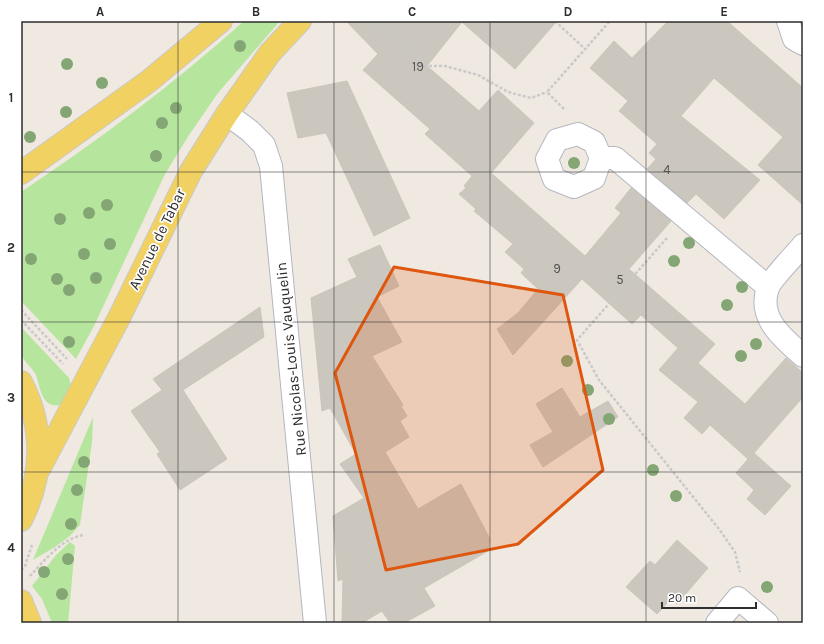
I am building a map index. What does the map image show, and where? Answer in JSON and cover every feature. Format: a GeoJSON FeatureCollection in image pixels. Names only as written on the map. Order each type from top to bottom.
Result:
{"type":"FeatureCollection","features":[{"type":"Feature","properties":{"kind":"main road"},"geometry":{"type":"LineString","coordinates":[[21,173],[149,81],[221,21]]}},
{"type":"Feature","properties":{"kind":"main road","name":"Avenue de Tabar"},"geometry":{"type":"LineString","coordinates":[[38,471],[120,316],[191,171],[227,114],[270,54],[300,21]]}},
{"type":"Feature","properties":{"kind":"main road"},"geometry":{"type":"LineString","coordinates":[[21,382],[31,404],[37,426],[39,448],[38,471],[34,490],[21,520]]}},
{"type":"Feature","properties":{"kind":"main road"},"geometry":{"type":"LineString","coordinates":[[21,602],[30,623]]}},
{"type":"Feature","properties":{"kind":"street"},"geometry":{"type":"LineString","coordinates":[[788,21],[794,39],[803,44]]}},
{"type":"Feature","properties":{"kind":"street","name":"Rue Nicolas-Louis Vauquelin"},"geometry":{"type":"LineString","coordinates":[[227,114],[250,131],[264,145],[272,166],[316,623]]}},
{"type":"Feature","properties":{"kind":"street"},"geometry":{"type":"LineString","coordinates":[[578,134],[594,142],[601,158],[594,178],[574,187],[554,179],[547,159],[557,140],[578,134]]}},
{"type":"Feature","properties":{"kind":"street"},"geometry":{"type":"LineString","coordinates":[[601,158],[615,158],[686,216],[768,287]]}},
{"type":"Feature","properties":{"kind":"street"},"geometry":{"type":"LineString","coordinates":[[803,245],[768,287],[765,309],[776,332],[803,356]]}},
{"type":"Feature","properties":{"kind":"street"},"geometry":{"type":"LineString","coordinates":[[717,623],[738,598],[767,623]]}},
{"type":"Feature","properties":{"kind":"path"},"geometry":{"type":"LineString","coordinates":[[376,21],[427,66],[445,66],[478,75],[508,92],[531,98],[547,92],[610,21]]}},
{"type":"Feature","properties":{"kind":"path"},"geometry":{"type":"LineString","coordinates":[[554,21],[586,48]]}},
{"type":"Feature","properties":{"kind":"path"},"geometry":{"type":"LineString","coordinates":[[547,92],[567,113],[578,134]]}},
{"type":"Feature","properties":{"kind":"path"},"geometry":{"type":"LineString","coordinates":[[686,216],[577,340],[599,380],[719,529],[735,552],[742,577],[738,598]]}},
{"type":"Feature","properties":{"kind":"path"},"geometry":{"type":"LineString","coordinates":[[21,310],[84,382]]}},
{"type":"Feature","properties":{"kind":"path"},"geometry":{"type":"LineString","coordinates":[[21,320],[84,382]]}},
{"type":"Feature","properties":{"kind":"path"},"geometry":{"type":"LineString","coordinates":[[26,580],[59,548],[74,537],[84,535]]}},
{"type":"Feature","properties":{"kind":"path"},"geometry":{"type":"LineString","coordinates":[[21,570],[25,566]]}},
{"type":"Feature","properties":{"kind":"highlighted area"},"geometry":{"type":"Polygon","coordinates":[[[394,267],[563,295],[603,470],[518,544],[386,570],[335,373],[394,267]]]}},
{"type":"Feature","properties":{"kind":"green space"},"geometry":{"type":"Polygon","coordinates":[[[244,21],[280,21],[218,93],[189,135],[165,174],[94,326],[76,359],[21,301],[21,192],[79,152],[164,89],[244,21]]]}},
{"type":"Feature","properties":{"kind":"green space"},"geometry":{"type":"Polygon","coordinates":[[[21,327],[69,378],[71,386],[61,405],[49,404],[45,400],[35,373],[23,358],[20,346],[21,327]]]}},
{"type":"Feature","properties":{"kind":"green space"},"geometry":{"type":"Polygon","coordinates":[[[93,417],[92,442],[80,525],[70,536],[33,560],[93,417]]]}},
{"type":"Feature","properties":{"kind":"green space"},"geometry":{"type":"Polygon","coordinates":[[[70,542],[75,546],[68,623],[52,623],[42,599],[32,586],[56,555],[70,542]]]}},
{"type":"Feature","properties":{"kind":"building"},"geometry":{"type":"Polygon","coordinates":[[[346,21],[557,21],[515,69],[462,22],[427,66],[479,111],[498,90],[534,123],[491,173],[585,256],[621,213],[615,208],[631,188],[671,221],[629,269],[715,344],[698,363],[745,404],[786,358],[803,373],[803,397],[754,453],[791,486],[765,515],[747,499],[754,490],[736,473],[748,459],[710,425],[702,434],[684,418],[698,402],[659,370],[678,348],[641,315],[632,324],[582,279],[513,355],[497,329],[518,313],[538,289],[521,273],[524,269],[505,252],[513,244],[474,211],[476,209],[459,194],[466,188],[464,186],[472,176],[425,134],[430,129],[363,70],[378,54],[346,21]]]}},
{"type":"Feature","properties":{"kind":"building"},"geometry":{"type":"Polygon","coordinates":[[[668,21],[727,21],[803,88],[803,205],[758,165],[783,137],[714,78],[681,116],[760,180],[724,219],[696,194],[687,203],[647,169],[656,159],[649,153],[657,144],[619,111],[628,101],[590,68],[614,41],[632,58],[668,21]]]}},
{"type":"Feature","properties":{"kind":"building"},"geometry":{"type":"Polygon","coordinates":[[[347,81],[410,218],[374,236],[326,133],[298,138],[287,93],[347,81]]]}},
{"type":"Feature","properties":{"kind":"building"},"geometry":{"type":"Polygon","coordinates":[[[380,245],[399,286],[377,297],[402,342],[372,356],[403,405],[401,406],[407,416],[400,421],[409,437],[385,452],[418,509],[461,484],[490,539],[488,551],[424,588],[435,606],[404,623],[390,623],[382,611],[362,623],[342,623],[343,579],[338,581],[333,516],[364,498],[340,464],[356,454],[330,408],[322,411],[311,298],[357,277],[348,259],[380,245]]]}},
{"type":"Feature","properties":{"kind":"building"},"geometry":{"type":"Polygon","coordinates":[[[260,307],[264,337],[183,390],[227,459],[180,490],[157,454],[160,452],[131,411],[162,390],[153,379],[260,307]]]}},
{"type":"Feature","properties":{"kind":"building"},"geometry":{"type":"Polygon","coordinates":[[[562,388],[580,417],[608,401],[618,417],[543,467],[530,445],[553,432],[536,404],[562,388]]]}},
{"type":"Feature","properties":{"kind":"building"},"geometry":{"type":"Polygon","coordinates":[[[677,540],[708,568],[677,604],[671,599],[657,614],[626,587],[650,561],[655,565],[677,540]]]}}]}
